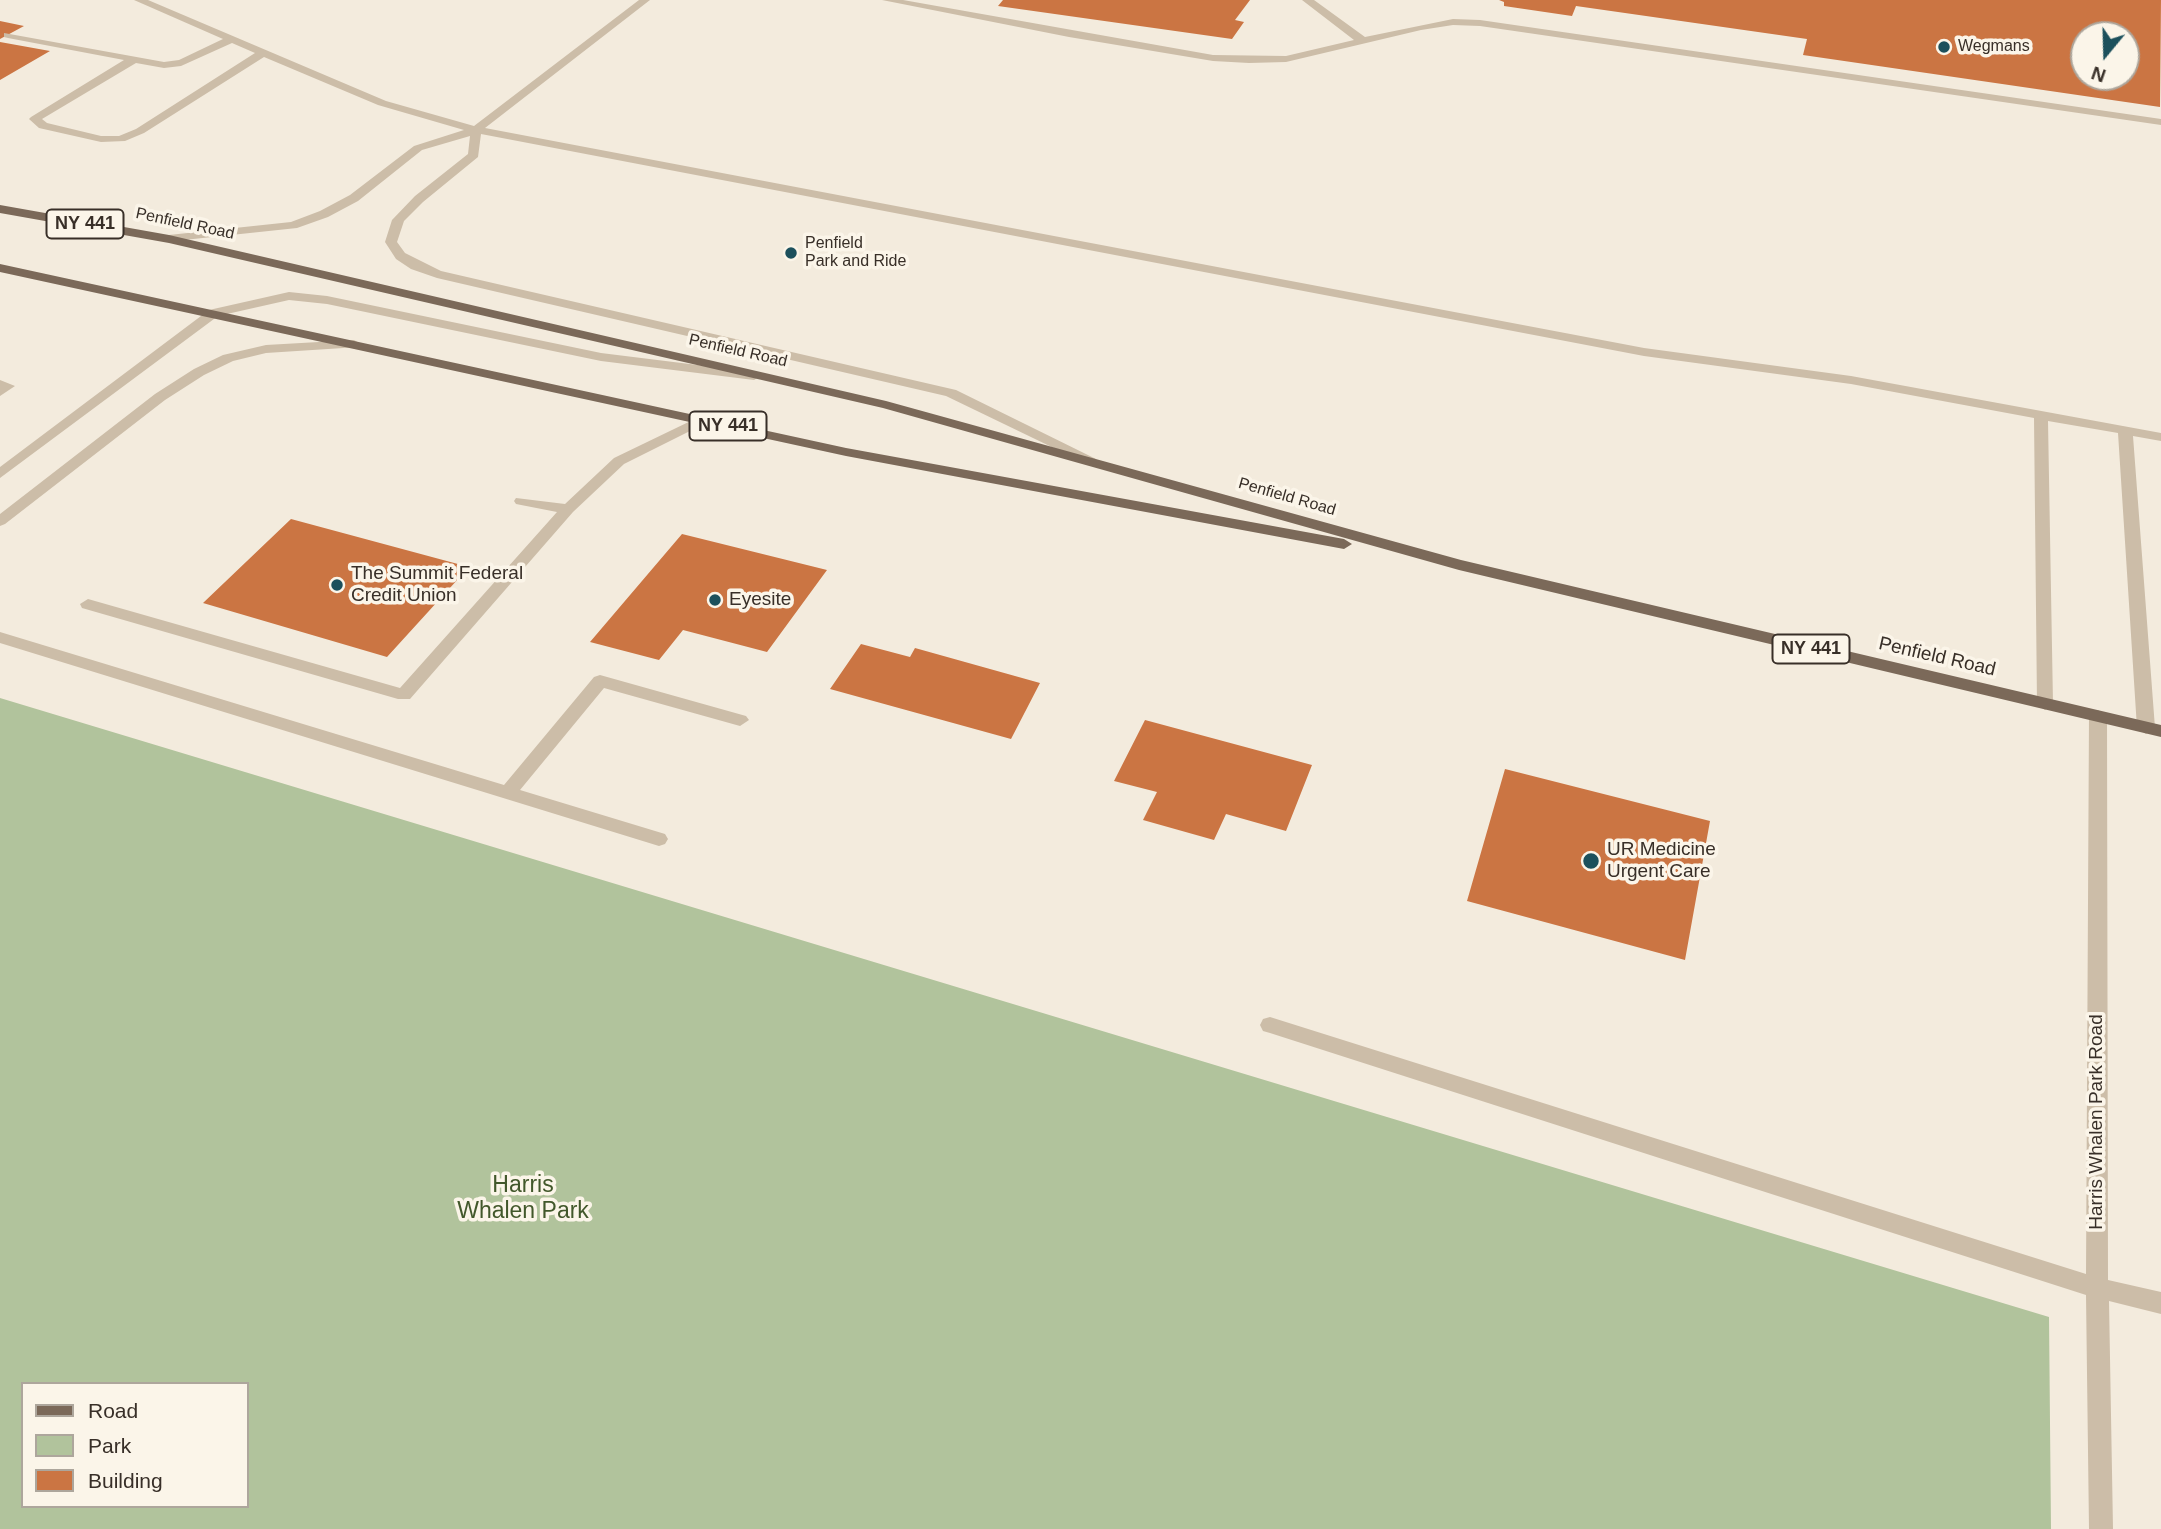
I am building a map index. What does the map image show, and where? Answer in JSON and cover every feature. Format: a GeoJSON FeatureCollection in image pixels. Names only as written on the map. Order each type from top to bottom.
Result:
{"type":"FeatureCollection","features":[{"type":"Feature","properties":{"kind":"main road","name":"Penfield Road"},"geometry":{"type":"LineString","coordinates":[[0,209],[169,239],[886,405],[1459,565],[2154,729]]}},
{"type":"Feature","properties":{"kind":"main road","name":"Penfield Road"},"geometry":{"type":"LineString","coordinates":[[0,268],[846,452],[1459,565]]}},
{"type":"Feature","properties":{"kind":"street"},"geometry":{"type":"LineString","coordinates":[[139,0],[403,111],[476,130],[1644,352],[1851,380],[2161,438]]}},
{"type":"Feature","properties":{"kind":"street"},"geometry":{"type":"LineString","coordinates":[[169,239],[293,225],[324,214],[354,198],[418,148],[476,130],[645,0]]}},
{"type":"Feature","properties":{"kind":"street"},"geometry":{"type":"LineString","coordinates":[[887,0],[985,20],[1213,58],[1277,60],[1432,25],[1453,22],[1480,23],[2161,122]]}},
{"type":"Feature","properties":{"kind":"street"},"geometry":{"type":"LineString","coordinates":[[1307,0],[1363,41]]}},
{"type":"Feature","properties":{"kind":"street"},"geometry":{"type":"LineString","coordinates":[[8,35],[164,65],[181,63],[232,40]]}},
{"type":"Feature","properties":{"kind":"street"},"geometry":{"type":"LineString","coordinates":[[134,59],[45,111],[35,120],[43,126],[78,134],[101,139],[121,139],[140,131],[262,53]]}},
{"type":"Feature","properties":{"kind":"street"},"geometry":{"type":"LineString","coordinates":[[476,130],[474,155],[419,199],[398,220],[391,242],[400,256],[415,266],[450,277],[951,393],[1092,463]]}},
{"type":"Feature","properties":{"kind":"street"},"geometry":{"type":"LineString","coordinates":[[0,474],[214,313],[289,296],[327,300],[601,357],[768,377]]}},
{"type":"Feature","properties":{"kind":"street"},"geometry":{"type":"LineString","coordinates":[[0,521],[160,397],[199,372],[228,358],[267,349],[354,344]]}},
{"type":"Feature","properties":{"kind":"street"},"geometry":{"type":"LineString","coordinates":[[0,384],[8,386],[0,392]]}},
{"type":"Feature","properties":{"kind":"street"},"geometry":{"type":"LineString","coordinates":[[2041,415],[2045,704]]}},
{"type":"Feature","properties":{"kind":"street"},"geometry":{"type":"LineString","coordinates":[[88,604],[404,695],[568,509],[619,461],[701,420]]}},
{"type":"Feature","properties":{"kind":"street"},"geometry":{"type":"LineString","coordinates":[[2124,431],[2154,729]]}},
{"type":"Feature","properties":{"kind":"street"},"geometry":{"type":"LineString","coordinates":[[521,501],[568,509]]}},
{"type":"Feature","properties":{"kind":"street"},"geometry":{"type":"LineString","coordinates":[[0,637],[659,839]]}},
{"type":"Feature","properties":{"kind":"street"},"geometry":{"type":"LineString","coordinates":[[508,792],[600,681],[740,720]]}},
{"type":"Feature","properties":{"kind":"street","name":"Harris Whalen Park Road"},"geometry":{"type":"LineString","coordinates":[[2098,716],[2097,1288],[2101,1529]]}},
{"type":"Feature","properties":{"kind":"street"},"geometry":{"type":"LineString","coordinates":[[1270,1025],[2097,1288],[2161,1303]]}},
{"type":"Feature","properties":{"kind":"green space","name":"Harris Whalen Park"},"geometry":{"type":"Polygon","coordinates":[[[0,698],[2049,1317],[2051,1529],[0,1529],[0,698]]]}},
{"type":"Feature","properties":{"kind":"building"},"geometry":{"type":"Polygon","coordinates":[[[1003,0],[1250,0],[1235,20],[1244,22],[1232,39],[998,6],[1003,0]]]}},
{"type":"Feature","properties":{"kind":"building","name":"Wegmans"},"geometry":{"type":"Polygon","coordinates":[[[1499,0],[2161,0],[2160,107],[1803,55],[1807,39],[1576,6],[1572,16],[1504,6],[1504,2],[1499,0]]]}},
{"type":"Feature","properties":{"kind":"building"},"geometry":{"type":"Polygon","coordinates":[[[0,21],[24,26],[0,39],[0,21]]]}},
{"type":"Feature","properties":{"kind":"building"},"geometry":{"type":"Polygon","coordinates":[[[0,42],[50,51],[0,80],[0,42]]]}},
{"type":"Feature","properties":{"kind":"building","name":"The Summit Federal Credit Union"},"geometry":{"type":"Polygon","coordinates":[[[291,519],[469,567],[387,657],[203,603],[291,519]]]}},
{"type":"Feature","properties":{"kind":"building","name":"Eyesite"},"geometry":{"type":"Polygon","coordinates":[[[682,534],[827,570],[767,652],[683,630],[659,660],[590,642],[682,534]]]}},
{"type":"Feature","properties":{"kind":"building"},"geometry":{"type":"Polygon","coordinates":[[[861,644],[910,657],[915,648],[1040,683],[1011,739],[830,689],[861,644]]]}},
{"type":"Feature","properties":{"kind":"building"},"geometry":{"type":"Polygon","coordinates":[[[1145,720],[1312,765],[1286,831],[1226,814],[1214,840],[1143,820],[1157,792],[1114,781],[1145,720]]]}},
{"type":"Feature","properties":{"kind":"building","name":"UR Medicine Urgent Care"},"geometry":{"type":"Polygon","coordinates":[[[1505,769],[1710,821],[1685,960],[1467,901],[1505,769]]]}},
{"type":"Feature","properties":{"kind":"place","name":"Wegmans"},"geometry":{"type":"Point","coordinates":[1944,47]}},
{"type":"Feature","properties":{"kind":"place","name":"Penfield Park and Ride"},"geometry":{"type":"Point","coordinates":[791,253]}},
{"type":"Feature","properties":{"kind":"place","name":"The Summit Federal Credit Union"},"geometry":{"type":"Point","coordinates":[337,585]}},
{"type":"Feature","properties":{"kind":"place","name":"Eyesite"},"geometry":{"type":"Point","coordinates":[715,600]}},
{"type":"Feature","properties":{"kind":"place","name":"UR Medicine Urgent Care"},"geometry":{"type":"Point","coordinates":[1591,861]}}]}
